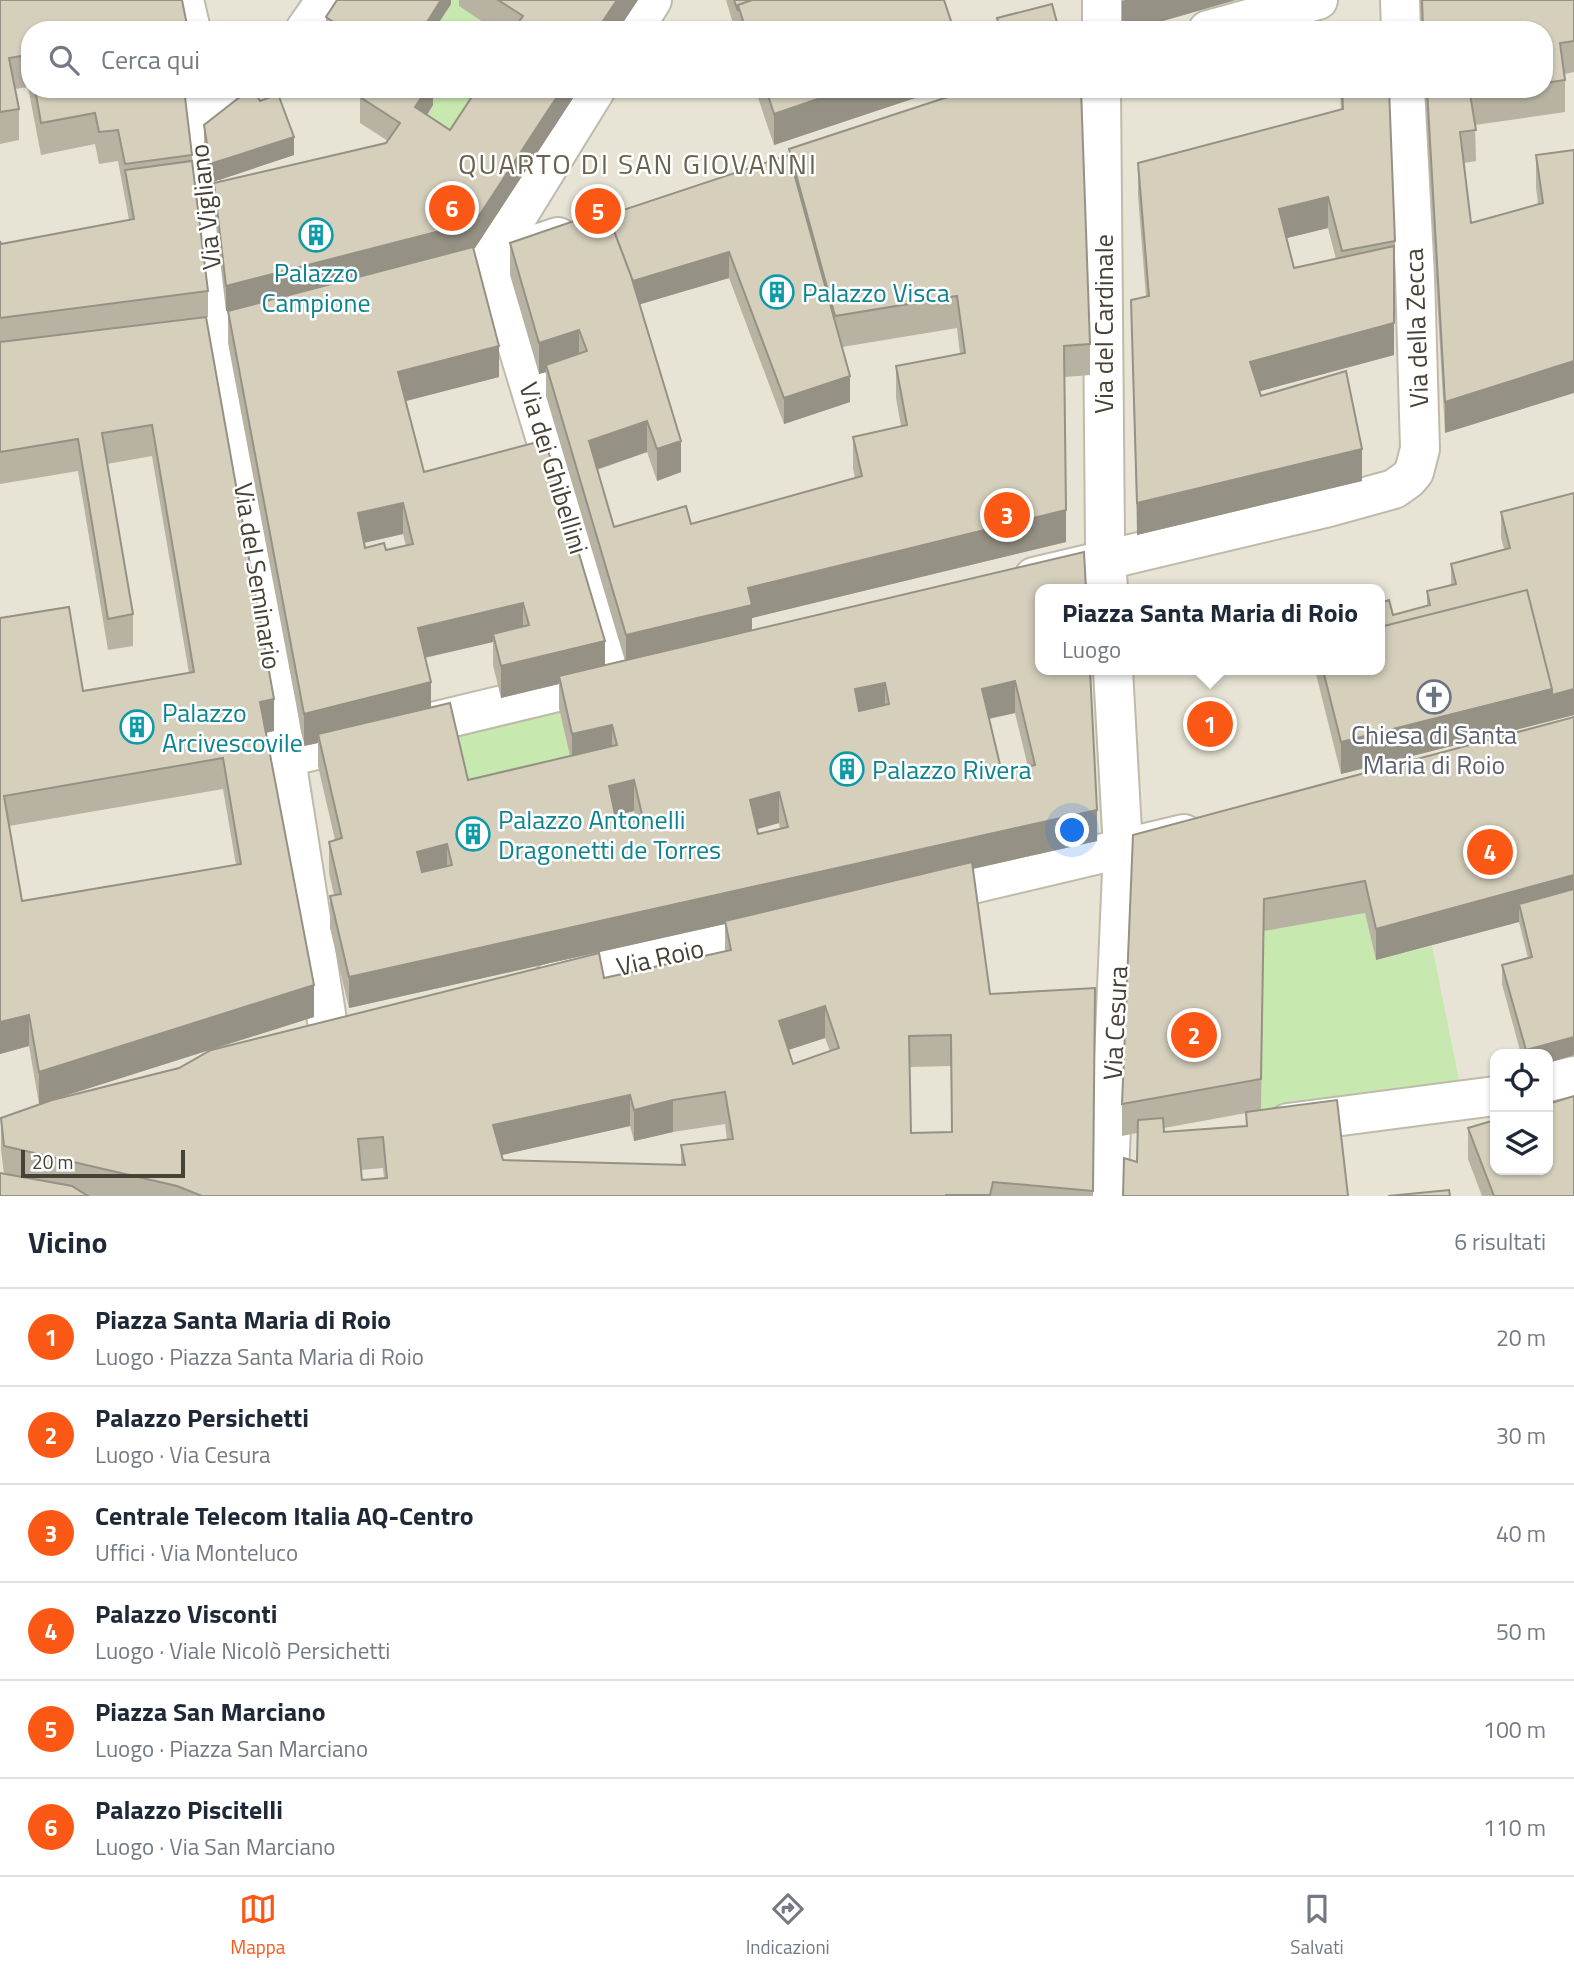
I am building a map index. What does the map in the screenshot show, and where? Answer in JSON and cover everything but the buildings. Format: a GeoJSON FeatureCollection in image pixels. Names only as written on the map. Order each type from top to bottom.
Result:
{"type":"FeatureCollection","features":[{"type":"Feature","properties":{"kind":"street"},"geometry":{"type":"LineString","coordinates":[[184,0],[189,21]]}},
{"type":"Feature","properties":{"kind":"street"},"geometry":{"type":"LineString","coordinates":[[311,21],[326,0]]}},
{"type":"Feature","properties":{"kind":"street"},"geometry":{"type":"LineString","coordinates":[[639,21],[652,0]]}},
{"type":"Feature","properties":{"kind":"street"},"geometry":{"type":"LineString","coordinates":[[1102,0],[1102,21]]}},
{"type":"Feature","properties":{"kind":"street"},"geometry":{"type":"LineString","coordinates":[[1241,21],[1318,0]]}},
{"type":"Feature","properties":{"kind":"street"},"geometry":{"type":"LineString","coordinates":[[1400,0],[1401,21]]}},
{"type":"Feature","properties":{"kind":"street","name":"Via Vigliano"},"geometry":{"type":"LineString","coordinates":[[211,98],[197,126],[196,146],[218,326]]}},
{"type":"Feature","properties":{"kind":"street"},"geometry":{"type":"LineString","coordinates":[[491,259],[590,98]]}},
{"type":"Feature","properties":{"kind":"street","name":"Via del Cardinale"},"geometry":{"type":"LineString","coordinates":[[1101,98],[1107,574]]}},
{"type":"Feature","properties":{"kind":"street","name":"Via della Zecca"},"geometry":{"type":"LineString","coordinates":[[1003,584],[1107,574],[1394,489],[1408,479],[1417,463],[1420,449],[1415,276],[1405,98]]}},
{"type":"Feature","properties":{"kind":"street"},"geometry":{"type":"LineString","coordinates":[[393,283],[491,259],[591,227]]}},
{"type":"Feature","properties":{"kind":"street","name":"Via dei Ghibellini"},"geometry":{"type":"LineString","coordinates":[[491,259],[618,677]]}},
{"type":"Feature","properties":{"kind":"street"},"geometry":{"type":"LineString","coordinates":[[123,339],[218,326],[312,303]]}},
{"type":"Feature","properties":{"kind":"street","name":"Via del Seminario"},"geometry":{"type":"LineString","coordinates":[[218,326],[329,1034]]}},
{"type":"Feature","properties":{"kind":"street"},"geometry":{"type":"LineString","coordinates":[[286,757],[657,668]]}},
{"type":"Feature","properties":{"kind":"street","name":"Via Cesura"},"geometry":{"type":"LineString","coordinates":[[1108,1196],[1123,849],[1113,675]]}},
{"type":"Feature","properties":{"kind":"street"},"geometry":{"type":"LineString","coordinates":[[895,902],[1218,825]]}},
{"type":"Feature","properties":{"kind":"street","name":"Via Roio"},"geometry":{"type":"LineString","coordinates":[[517,990],[814,921]]}},
{"type":"Feature","properties":{"kind":"street"},"geometry":{"type":"LineString","coordinates":[[1553,1081],[1574,1076]]}},
{"type":"Feature","properties":{"kind":"street"},"geometry":{"type":"LineString","coordinates":[[1258,1127],[1490,1097]]}},
{"type":"Feature","properties":{"kind":"street"},"geometry":{"type":"LineString","coordinates":[[1109,1146],[1150,1141]]}},
{"type":"Feature","properties":{"kind":"shaded area"},"geometry":{"type":"Polygon","coordinates":[[[0,0],[1574,0],[1574,1196],[0,1196],[0,0]]]}},
{"type":"Feature","properties":{"kind":"green space"},"geometry":{"type":"Polygon","coordinates":[[[445,0],[463,0],[485,21],[440,21],[451,4],[445,0]]]}},
{"type":"Feature","properties":{"kind":"green space"},"geometry":{"type":"Polygon","coordinates":[[[415,98],[488,98],[450,156],[415,98]]]}},
{"type":"Feature","properties":{"kind":"green space"},"geometry":{"type":"Polygon","coordinates":[[[559,708],[572,765],[468,812],[450,735],[559,708]]]}},
{"type":"Feature","properties":{"kind":"green space"},"geometry":{"type":"Polygon","coordinates":[[[1365,913],[1376,960],[1432,946],[1459,1080],[1261,1110],[1264,931],[1365,913]]]}},
{"type":"Feature","properties":{"kind":"place","name":"Palazzo Piscitelli"},"geometry":{"type":"Point","coordinates":[452,208]}},
{"type":"Feature","properties":{"kind":"place","name":"Piazza San Marciano"},"geometry":{"type":"Point","coordinates":[598,211]}},
{"type":"Feature","properties":{"kind":"place","name":"Palazzo Campione"},"geometry":{"type":"Point","coordinates":[316,235]}},
{"type":"Feature","properties":{"kind":"place","name":"Palazzo Visca"},"geometry":{"type":"Point","coordinates":[777,292]}},
{"type":"Feature","properties":{"kind":"place","name":"Centrale Telecom Italia AQ-Centro"},"geometry":{"type":"Point","coordinates":[1007,515]}},
{"type":"Feature","properties":{"kind":"place","name":"Chiesa di Santa Maria di Roio"},"geometry":{"type":"Point","coordinates":[1434,697]}},
{"type":"Feature","properties":{"kind":"place","name":"Piazza Santa Maria di Roio"},"geometry":{"type":"Point","coordinates":[1210,724]}},
{"type":"Feature","properties":{"kind":"place","name":"Palazzo Arcivescovile"},"geometry":{"type":"Point","coordinates":[137,727]}},
{"type":"Feature","properties":{"kind":"place","name":"Palazzo Rivera"},"geometry":{"type":"Point","coordinates":[847,769]}},
{"type":"Feature","properties":{"kind":"place","name":"Palazzo Antonelli Dragonetti de Torres"},"geometry":{"type":"Point","coordinates":[473,834]}},
{"type":"Feature","properties":{"kind":"place","name":"Palazzo Visconti"},"geometry":{"type":"Point","coordinates":[1490,852]}},
{"type":"Feature","properties":{"kind":"place","name":"Palazzo Persichetti"},"geometry":{"type":"Point","coordinates":[1194,1035]}},
{"type":"Feature","properties":{"kind":"district","name":"QUARTO DI SAN GIOVANNI"},"geometry":{"type":"Point","coordinates":[638,163]}}]}
